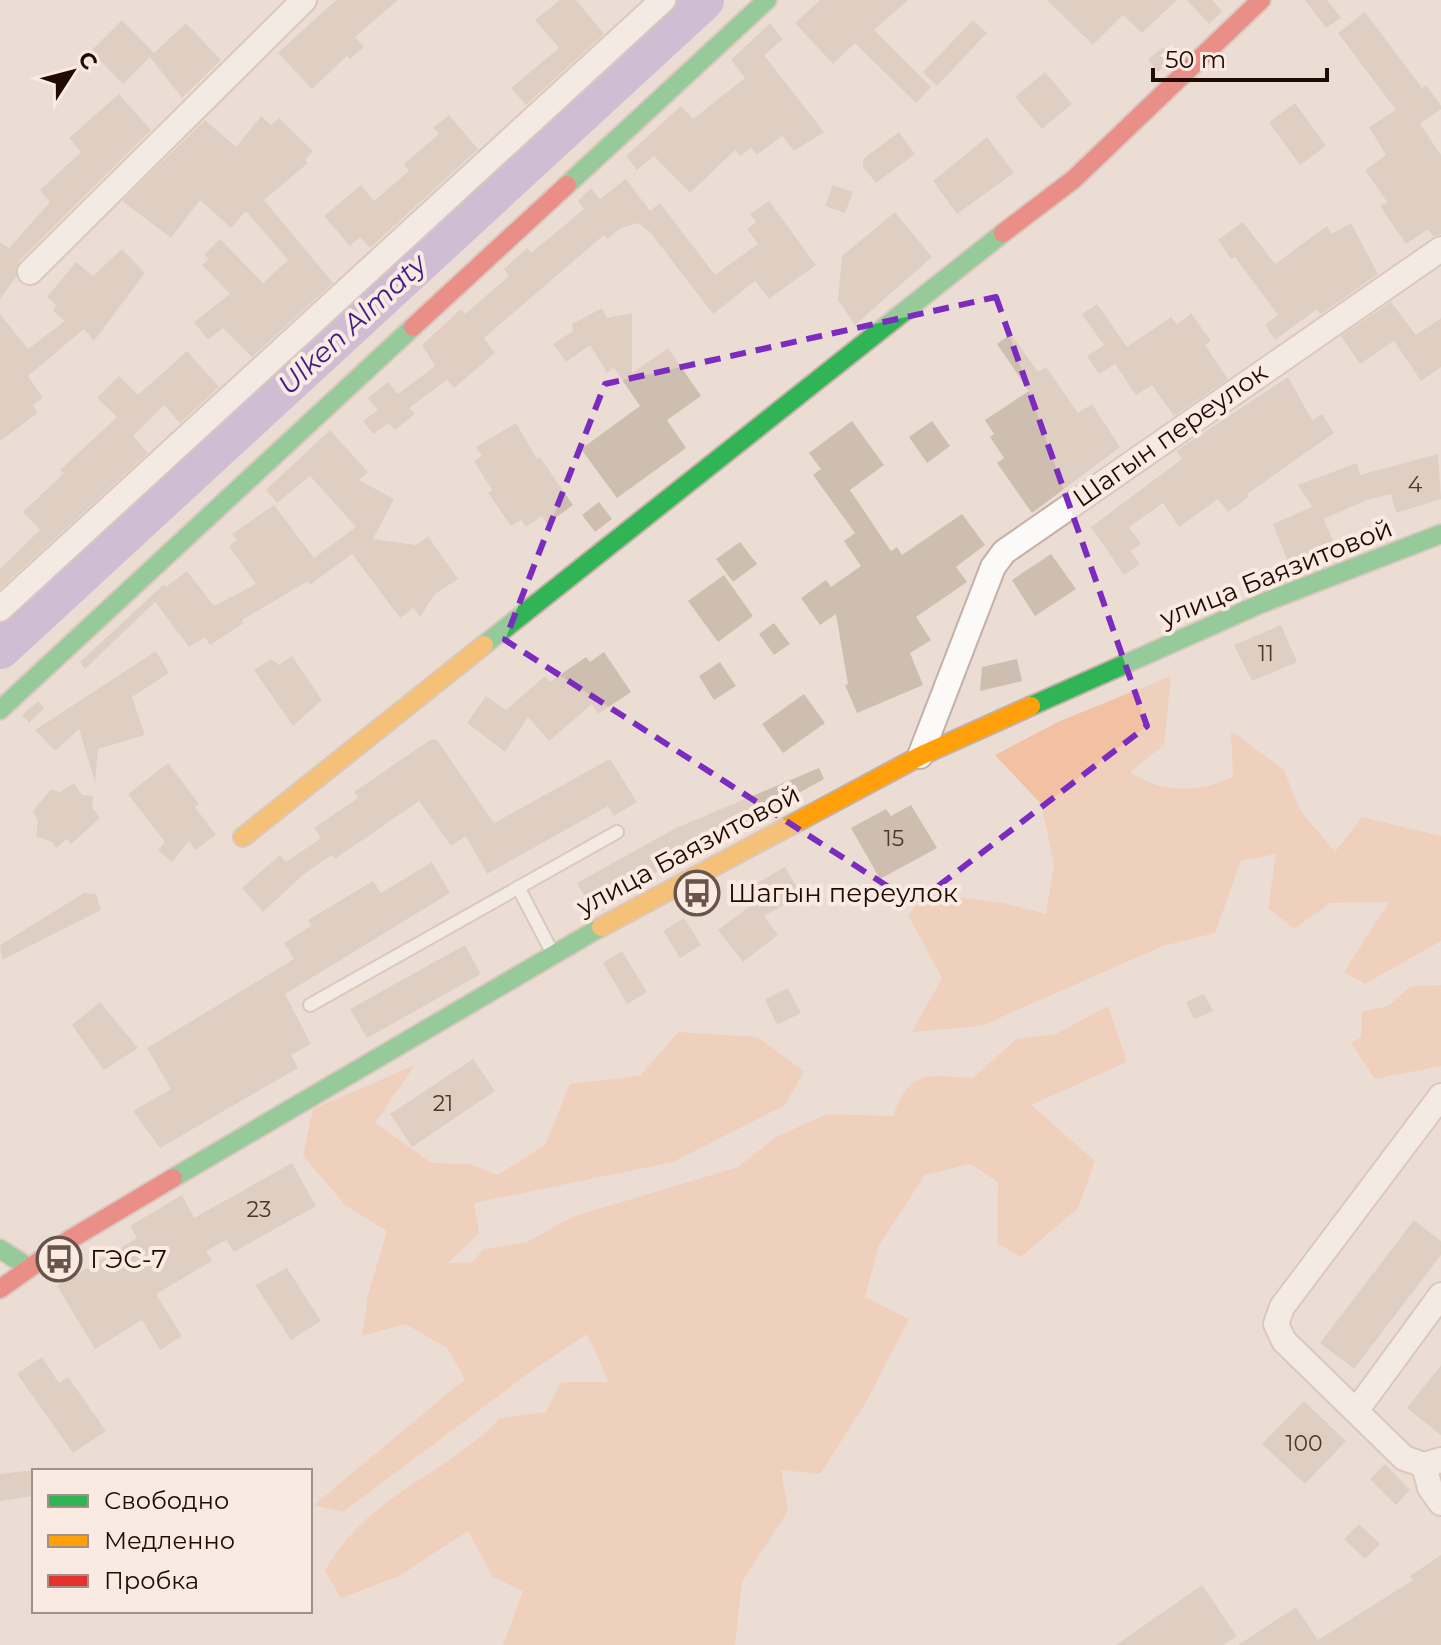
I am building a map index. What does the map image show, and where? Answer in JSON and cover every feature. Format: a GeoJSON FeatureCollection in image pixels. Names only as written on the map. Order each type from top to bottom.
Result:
{"type":"FeatureCollection","features":[{"type":"Feature","properties":{"kind":"street"},"geometry":{"type":"LineString","coordinates":[[30,272],[304,0]]}},
{"type":"Feature","properties":{"kind":"street"},"geometry":{"type":"LineString","coordinates":[[0,609],[663,0]]}},
{"type":"Feature","properties":{"kind":"street"},"geometry":{"type":"LineString","coordinates":[[0,710],[767,0]]}},
{"type":"Feature","properties":{"kind":"street"},"geometry":{"type":"LineString","coordinates":[[243,837],[950,273],[1074,179],[1261,0]]}},
{"type":"Feature","properties":{"kind":"street","name":"Шагын переулок"},"geometry":{"type":"LineString","coordinates":[[920,756],[993,567],[1004,552],[1441,249]]}},
{"type":"Feature","properties":{"kind":"street","name":"улица Баязитовой"},"geometry":{"type":"LineString","coordinates":[[0,1289],[28,1267],[553,953],[920,756],[1260,604],[1441,534]]}},
{"type":"Feature","properties":{"kind":"street"},"geometry":{"type":"LineString","coordinates":[[1441,1096],[1282,1307],[1276,1324],[1284,1341],[1404,1458],[1432,1463],[1430,1488],[1441,1503]]}},
{"type":"Feature","properties":{"kind":"street"},"geometry":{"type":"LineString","coordinates":[[0,1249],[28,1267]]}},
{"type":"Feature","properties":{"kind":"street"},"geometry":{"type":"LineString","coordinates":[[1356,1411],[1441,1295]]}},
{"type":"Feature","properties":{"kind":"lane"},"geometry":{"type":"LineString","coordinates":[[310,1005],[617,832]]}},
{"type":"Feature","properties":{"kind":"lane"},"geometry":{"type":"LineString","coordinates":[[518,887],[553,953]]}},
{"type":"Feature","properties":{"kind":"highlighted area"},"geometry":{"type":"Polygon","coordinates":[[[996,297],[1147,726],[915,904],[505,640],[605,384],[996,297]]]}},
{"type":"Feature","properties":{"kind":"shaded area"},"geometry":{"type":"Polygon","coordinates":[[[1171,676],[1164,745],[1130,772],[1155,784],[1180,789],[1206,786],[1233,777],[1231,731],[1284,770],[1300,810],[1335,852],[1362,817],[1441,836],[1441,941],[1365,984],[1344,972],[1389,902],[1330,903],[1294,929],[1268,908],[1276,854],[1241,861],[1215,933],[1163,946],[981,1026],[912,1032],[942,978],[908,915],[928,893],[1003,903],[1046,914],[1054,865],[1041,804],[995,755],[1060,721],[1171,676]]]}},
{"type":"Feature","properties":{"kind":"shaded area"},"geometry":{"type":"Polygon","coordinates":[[[1441,985],[1441,1066],[1375,1079],[1351,1043],[1361,1037],[1362,1012],[1388,1006],[1411,986],[1441,985]]]}},
{"type":"Feature","properties":{"kind":"shaded area"},"geometry":{"type":"Polygon","coordinates":[[[1108,1006],[1127,1062],[1031,1105],[1095,1161],[1078,1208],[1021,1257],[997,1243],[998,1182],[970,1164],[925,1175],[879,1245],[865,1297],[909,1319],[864,1406],[820,1474],[781,1470],[788,1511],[742,1582],[735,1645],[503,1645],[523,1591],[493,1577],[468,1531],[399,1576],[341,1598],[325,1571],[343,1544],[385,1504],[478,1439],[500,1418],[546,1412],[561,1382],[609,1382],[587,1334],[533,1370],[343,1512],[314,1505],[465,1379],[447,1348],[405,1324],[362,1336],[368,1295],[387,1231],[346,1206],[303,1156],[313,1109],[415,1065],[375,1123],[432,1163],[469,1164],[498,1175],[545,1145],[570,1084],[640,1076],[678,1032],[757,1037],[804,1071],[785,1105],[673,1162],[474,1203],[479,1233],[448,1263],[472,1262],[484,1249],[527,1242],[572,1217],[738,1167],[776,1137],[827,1114],[893,1116],[899,1101],[914,1082],[932,1076],[973,1078],[1016,1039],[1056,1034],[1108,1006]]]}},
{"type":"Feature","properties":{"kind":"building"},"geometry":{"type":"Polygon","coordinates":[[[336,0],[398,0],[355,37],[364,47],[350,59],[347,56],[312,89],[278,53],[336,0]]]}},
{"type":"Feature","properties":{"kind":"building"},"geometry":{"type":"Polygon","coordinates":[[[560,0],[576,0],[604,34],[526,105],[511,88],[559,48],[535,20],[560,0]]]}},
{"type":"Feature","properties":{"kind":"building"},"geometry":{"type":"Polygon","coordinates":[[[820,0],[908,0],[874,30],[931,87],[916,103],[855,43],[833,64],[795,23],[820,0]]]}},
{"type":"Feature","properties":{"kind":"building"},"geometry":{"type":"Polygon","coordinates":[[[1047,0],[1177,0],[1142,33],[1123,15],[1093,45],[1047,0]]]}},
{"type":"Feature","properties":{"kind":"building"},"geometry":{"type":"Polygon","coordinates":[[[1187,0],[1212,0],[1222,11],[1209,24],[1187,0]]]}},
{"type":"Feature","properties":{"kind":"building"},"geometry":{"type":"Polygon","coordinates":[[[1305,0],[1327,0],[1341,18],[1326,28],[1305,0]]]}},
{"type":"Feature","properties":{"kind":"building"},"geometry":{"type":"Polygon","coordinates":[[[1365,12],[1422,88],[1426,85],[1441,106],[1420,124],[1441,155],[1441,234],[1433,236],[1428,229],[1406,244],[1380,206],[1387,202],[1365,170],[1386,155],[1369,127],[1396,110],[1338,33],[1365,12]]]}},
{"type":"Feature","properties":{"kind":"building"},"geometry":{"type":"Polygon","coordinates":[[[122,20],[154,53],[186,23],[221,60],[182,98],[150,57],[123,84],[91,51],[122,20]]]}},
{"type":"Feature","properties":{"kind":"building"},"geometry":{"type":"Polygon","coordinates":[[[973,20],[987,33],[937,86],[923,72],[973,20]]]}},
{"type":"Feature","properties":{"kind":"building"},"geometry":{"type":"Polygon","coordinates":[[[770,23],[783,39],[764,55],[824,132],[794,151],[782,136],[757,155],[751,148],[740,156],[735,150],[690,193],[654,156],[637,170],[626,156],[681,106],[693,119],[745,78],[731,60],[770,23]]]}},
{"type":"Feature","properties":{"kind":"building"},"geometry":{"type":"Polygon","coordinates":[[[1164,47],[1172,58],[1158,72],[1148,59],[1164,47]]]}},
{"type":"Feature","properties":{"kind":"building"},"geometry":{"type":"Polygon","coordinates":[[[1045,72],[1072,104],[1042,129],[1015,97],[1045,72]]]}},
{"type":"Feature","properties":{"kind":"building"},"geometry":{"type":"Polygon","coordinates":[[[119,94],[151,130],[19,261],[16,277],[0,299],[0,242],[9,248],[50,202],[40,190],[81,152],[69,138],[119,94]]]}},
{"type":"Feature","properties":{"kind":"building"},"geometry":{"type":"Polygon","coordinates":[[[1295,103],[1326,146],[1300,165],[1269,122],[1295,103]]]}},
{"type":"Feature","properties":{"kind":"building"},"geometry":{"type":"Polygon","coordinates":[[[449,115],[478,149],[370,248],[360,237],[350,246],[324,216],[361,185],[374,201],[409,171],[404,164],[439,134],[433,128],[449,115]]]}},
{"type":"Feature","properties":{"kind":"building"},"geometry":{"type":"Polygon","coordinates":[[[261,116],[271,125],[279,118],[313,151],[305,160],[308,163],[264,200],[333,283],[252,357],[223,328],[208,340],[194,322],[230,294],[202,265],[209,259],[204,255],[220,239],[263,283],[288,260],[246,211],[231,228],[200,200],[171,238],[122,201],[205,120],[236,147],[261,116]]]}},
{"type":"Feature","properties":{"kind":"building"},"geometry":{"type":"Polygon","coordinates":[[[899,132],[915,154],[876,183],[863,167],[863,159],[899,132]]]}},
{"type":"Feature","properties":{"kind":"building"},"geometry":{"type":"Polygon","coordinates":[[[987,137],[1014,173],[957,214],[933,181],[987,137]]]}},
{"type":"Feature","properties":{"kind":"building"},"geometry":{"type":"Polygon","coordinates":[[[626,179],[650,211],[660,203],[715,275],[758,244],[747,229],[756,222],[750,214],[769,201],[816,265],[769,299],[755,281],[713,314],[650,232],[638,223],[621,228],[607,239],[604,235],[484,338],[495,353],[454,388],[447,380],[409,408],[415,414],[395,430],[389,423],[373,434],[363,421],[378,410],[368,398],[388,382],[398,394],[435,366],[422,345],[461,309],[465,314],[509,276],[504,269],[527,248],[531,253],[584,209],[578,201],[591,188],[600,199],[626,179]]]}},
{"type":"Feature","properties":{"kind":"building"},"geometry":{"type":"Polygon","coordinates":[[[833,185],[853,192],[845,213],[825,206],[833,185]]]}},
{"type":"Feature","properties":{"kind":"building"},"geometry":{"type":"Polygon","coordinates":[[[895,212],[932,257],[855,325],[838,300],[842,256],[895,212]]]}},
{"type":"Feature","properties":{"kind":"building"},"geometry":{"type":"Polygon","coordinates":[[[1243,222],[1275,264],[1327,226],[1332,234],[1351,223],[1378,274],[1321,314],[1317,309],[1275,340],[1265,325],[1278,315],[1235,257],[1231,259],[1218,240],[1243,222]]]}},
{"type":"Feature","properties":{"kind":"building"},"geometry":{"type":"Polygon","coordinates":[[[122,249],[145,273],[94,341],[84,329],[28,376],[43,398],[33,405],[38,413],[0,441],[0,314],[28,349],[65,321],[53,311],[56,305],[47,297],[76,262],[93,276],[122,249]]]}},
{"type":"Feature","properties":{"kind":"building"},"geometry":{"type":"Polygon","coordinates":[[[1391,302],[1416,335],[1441,318],[1441,367],[1421,381],[1394,341],[1360,364],[1341,336],[1391,302]]]}},
{"type":"Feature","properties":{"kind":"building"},"geometry":{"type":"Polygon","coordinates":[[[1097,304],[1127,347],[1171,317],[1177,324],[1191,313],[1211,341],[1205,345],[1228,379],[1174,416],[1152,385],[1136,395],[1115,364],[1099,374],[1087,356],[1104,345],[1082,314],[1097,304]]]}},
{"type":"Feature","properties":{"kind":"building"},"geometry":{"type":"Polygon","coordinates":[[[602,308],[607,318],[632,313],[632,373],[668,348],[701,396],[667,420],[686,448],[617,498],[581,449],[640,406],[614,368],[607,373],[590,345],[566,362],[553,344],[573,331],[572,324],[602,308]]]}},
{"type":"Feature","properties":{"kind":"building"},"geometry":{"type":"Polygon","coordinates":[[[1011,334],[1038,372],[1046,367],[1078,413],[1092,404],[1120,447],[1032,513],[997,463],[1004,458],[990,437],[994,434],[985,420],[1029,391],[997,344],[1011,334]]]}},
{"type":"Feature","properties":{"kind":"building"},"geometry":{"type":"Polygon","coordinates":[[[187,351],[219,387],[180,423],[164,405],[133,436],[148,453],[0,589],[0,569],[40,530],[23,512],[64,473],[60,470],[117,417],[97,398],[119,376],[138,395],[187,351]]]}},
{"type":"Feature","properties":{"kind":"building"},"geometry":{"type":"Polygon","coordinates":[[[1288,377],[1312,420],[1322,414],[1334,433],[1247,494],[1249,497],[1228,512],[1218,499],[1179,527],[1163,503],[1129,527],[1141,544],[1131,551],[1140,564],[1124,575],[1091,527],[1182,459],[1176,451],[1288,377]]]}},
{"type":"Feature","properties":{"kind":"building"},"geometry":{"type":"Polygon","coordinates":[[[852,421],[884,465],[850,490],[891,551],[897,547],[902,555],[962,514],[985,545],[956,567],[967,582],[916,617],[931,640],[910,653],[923,685],[857,713],[845,685],[848,684],[836,614],[820,625],[801,598],[826,580],[831,587],[861,566],[844,541],[855,533],[813,475],[821,469],[809,453],[852,421]]]}},
{"type":"Feature","properties":{"kind":"building"},"geometry":{"type":"Polygon","coordinates":[[[932,421],[950,446],[927,463],[909,437],[932,421]]]}},
{"type":"Feature","properties":{"kind":"building"},"geometry":{"type":"Polygon","coordinates":[[[516,423],[537,459],[540,457],[573,505],[547,524],[542,516],[526,527],[521,520],[511,526],[488,493],[492,490],[474,461],[482,456],[476,447],[516,423]]]}},
{"type":"Feature","properties":{"kind":"building"},"geometry":{"type":"Polygon","coordinates":[[[330,430],[368,472],[359,480],[394,499],[373,539],[416,545],[428,536],[458,579],[435,594],[420,617],[413,608],[400,618],[352,554],[310,585],[308,581],[242,620],[244,623],[210,645],[205,637],[189,647],[155,602],[85,669],[80,662],[164,584],[166,587],[187,571],[214,606],[256,584],[229,546],[237,540],[232,534],[274,505],[314,558],[356,527],[310,476],[277,503],[266,490],[330,430]]]}},
{"type":"Feature","properties":{"kind":"building"},"geometry":{"type":"Polygon","coordinates":[[[1438,454],[1441,499],[1396,513],[1391,494],[1367,500],[1324,519],[1334,543],[1288,562],[1273,524],[1312,507],[1298,485],[1357,463],[1360,475],[1438,454]]]}},
{"type":"Feature","properties":{"kind":"building"},"geometry":{"type":"Polygon","coordinates":[[[599,502],[612,519],[595,532],[582,515],[599,502]]]}},
{"type":"Feature","properties":{"kind":"building"},"geometry":{"type":"Polygon","coordinates":[[[740,542],[757,564],[733,582],[716,559],[740,542]]]}},
{"type":"Feature","properties":{"kind":"building"},"geometry":{"type":"Polygon","coordinates":[[[1051,554],[1076,589],[1035,616],[1012,580],[1051,554]]]}},
{"type":"Feature","properties":{"kind":"building"},"geometry":{"type":"Polygon","coordinates":[[[724,575],[753,616],[718,642],[688,601],[724,575]]]}},
{"type":"Feature","properties":{"kind":"building"},"geometry":{"type":"Polygon","coordinates":[[[774,623],[790,644],[774,655],[759,634],[774,623]]]}},
{"type":"Feature","properties":{"kind":"building"},"geometry":{"type":"Polygon","coordinates":[[[1281,625],[1297,662],[1252,681],[1234,645],[1281,625]]]}},
{"type":"Feature","properties":{"kind":"building"},"geometry":{"type":"Polygon","coordinates":[[[156,651],[169,673],[132,697],[145,735],[98,749],[95,782],[79,729],[55,751],[35,730],[156,651]]]}},
{"type":"Feature","properties":{"kind":"building"},"geometry":{"type":"Polygon","coordinates":[[[604,652],[631,692],[598,714],[592,704],[549,741],[528,717],[505,752],[467,723],[486,696],[506,710],[545,676],[550,682],[586,657],[590,662],[604,652]]]}},
{"type":"Feature","properties":{"kind":"building"},"geometry":{"type":"Polygon","coordinates":[[[292,656],[322,700],[293,726],[254,670],[271,659],[279,665],[292,656]]]}},
{"type":"Feature","properties":{"kind":"building"},"geometry":{"type":"Polygon","coordinates":[[[1017,659],[1022,681],[980,691],[982,667],[1017,659]]]}},
{"type":"Feature","properties":{"kind":"building"},"geometry":{"type":"Polygon","coordinates":[[[720,662],[736,686],[714,700],[699,676],[720,662]]]}},
{"type":"Feature","properties":{"kind":"building"},"geometry":{"type":"Polygon","coordinates":[[[804,694],[825,723],[783,753],[762,724],[804,694]]]}},
{"type":"Feature","properties":{"kind":"building"},"geometry":{"type":"Polygon","coordinates":[[[38,701],[44,708],[29,723],[22,715],[38,701]]]}},
{"type":"Feature","properties":{"kind":"building"},"geometry":{"type":"Polygon","coordinates":[[[430,740],[437,740],[494,823],[610,759],[637,802],[614,816],[608,806],[487,874],[466,836],[451,846],[419,801],[335,859],[332,855],[304,874],[263,912],[242,888],[280,855],[286,862],[321,838],[314,828],[358,798],[354,792],[430,740]]]}},
{"type":"Feature","properties":{"kind":"building"},"geometry":{"type":"Polygon","coordinates":[[[168,763],[199,804],[195,807],[216,835],[195,850],[189,841],[172,862],[158,850],[165,842],[128,794],[168,763]]]}},
{"type":"Feature","properties":{"kind":"building"},"geometry":{"type":"Polygon","coordinates":[[[819,768],[824,779],[591,908],[577,883],[676,828],[819,768]]]}},
{"type":"Feature","properties":{"kind":"building"},"geometry":{"type":"Polygon","coordinates":[[[74,783],[82,795],[93,796],[92,807],[100,818],[71,844],[67,839],[56,848],[52,842],[36,836],[38,820],[33,811],[51,789],[60,792],[74,783]]]}},
{"type":"Feature","properties":{"kind":"building"},"geometry":{"type":"Polygon","coordinates":[[[911,805],[937,848],[880,879],[851,828],[886,809],[891,816],[911,805]]]}},
{"type":"Feature","properties":{"kind":"building"},"geometry":{"type":"Polygon","coordinates":[[[432,862],[450,893],[285,994],[311,1044],[291,1055],[298,1068],[160,1148],[133,1111],[171,1089],[147,1048],[294,959],[284,943],[311,926],[308,920],[373,881],[381,893],[432,862]]]}},
{"type":"Feature","properties":{"kind":"building"},"geometry":{"type":"Polygon","coordinates":[[[785,867],[802,895],[764,916],[778,935],[743,962],[718,930],[763,896],[755,884],[785,867]]]}},
{"type":"Feature","properties":{"kind":"building"},"geometry":{"type":"Polygon","coordinates":[[[84,893],[96,894],[101,910],[2,960],[0,945],[84,893]]]}},
{"type":"Feature","properties":{"kind":"building"},"geometry":{"type":"Polygon","coordinates":[[[684,918],[701,945],[680,958],[663,931],[684,918]]]}},
{"type":"Feature","properties":{"kind":"building"},"geometry":{"type":"Polygon","coordinates":[[[465,945],[481,974],[367,1038],[350,1009],[465,945]]]}},
{"type":"Feature","properties":{"kind":"building"},"geometry":{"type":"Polygon","coordinates":[[[622,951],[647,992],[627,1004],[603,963],[622,951]]]}},
{"type":"Feature","properties":{"kind":"building"},"geometry":{"type":"Polygon","coordinates":[[[788,988],[801,1013],[777,1025],[765,999],[788,988]]]}},
{"type":"Feature","properties":{"kind":"building"},"geometry":{"type":"Polygon","coordinates":[[[1204,994],[1213,1011],[1194,1019],[1186,1002],[1204,994]]]}},
{"type":"Feature","properties":{"kind":"building"},"geometry":{"type":"Polygon","coordinates":[[[100,1002],[138,1048],[104,1070],[72,1025],[100,1002]]]}},
{"type":"Feature","properties":{"kind":"building"},"geometry":{"type":"Polygon","coordinates":[[[473,1059],[495,1091],[412,1147],[390,1114],[473,1059]]]}},
{"type":"Feature","properties":{"kind":"building"},"geometry":{"type":"Polygon","coordinates":[[[292,1163],[316,1206],[234,1252],[226,1240],[206,1251],[212,1261],[156,1294],[182,1336],[160,1350],[142,1320],[95,1349],[57,1286],[137,1238],[130,1226],[182,1195],[194,1218],[292,1163]]]}},
{"type":"Feature","properties":{"kind":"building"},"geometry":{"type":"Polygon","coordinates":[[[1414,1220],[1441,1241],[1441,1255],[1354,1369],[1320,1343],[1414,1220]]]}},
{"type":"Feature","properties":{"kind":"building"},"geometry":{"type":"Polygon","coordinates":[[[287,1268],[321,1321],[291,1340],[255,1285],[287,1268]]]}},
{"type":"Feature","properties":{"kind":"building"},"geometry":{"type":"Polygon","coordinates":[[[42,1357],[59,1383],[68,1377],[106,1431],[73,1453],[17,1374],[42,1357]]]}},
{"type":"Feature","properties":{"kind":"building"},"geometry":{"type":"Polygon","coordinates":[[[1441,1365],[1441,1435],[1407,1408],[1441,1365]]]}},
{"type":"Feature","properties":{"kind":"building"},"geometry":{"type":"Polygon","coordinates":[[[1304,1401],[1346,1441],[1305,1484],[1262,1444],[1304,1401]]]}},
{"type":"Feature","properties":{"kind":"building"},"geometry":{"type":"Polygon","coordinates":[[[1385,1464],[1410,1490],[1396,1505],[1370,1479],[1385,1464]]]}},
{"type":"Feature","properties":{"kind":"building"},"geometry":{"type":"Polygon","coordinates":[[[32,1470],[32,1496],[0,1501],[0,1474],[32,1470]]]}},
{"type":"Feature","properties":{"kind":"building"},"geometry":{"type":"Polygon","coordinates":[[[1359,1524],[1380,1544],[1365,1559],[1344,1539],[1359,1524]]]}},
{"type":"Feature","properties":{"kind":"building"},"geometry":{"type":"Polygon","coordinates":[[[1441,1555],[1441,1645],[1238,1645],[1296,1607],[1318,1640],[1413,1580],[1410,1576],[1441,1555]]]}},
{"type":"Feature","properties":{"kind":"building"},"geometry":{"type":"Polygon","coordinates":[[[1202,1585],[1237,1636],[1223,1645],[1116,1645],[1202,1585]]]}},
{"type":"Feature","properties":{"kind":"waterway","name":"Ulken Almaty"},"geometry":{"type":"LineString","coordinates":[[0,648],[703,0]]}},
{"type":"Feature","properties":{"kind":"traffic: fast"},"geometry":{"type":"LineString","coordinates":[[567,185],[767,0]]}},
{"type":"Feature","properties":{"kind":"traffic: fast"},"geometry":{"type":"LineString","coordinates":[[484,645],[1003,233]]}},
{"type":"Feature","properties":{"kind":"traffic: fast"},"geometry":{"type":"LineString","coordinates":[[0,710],[413,327]]}},
{"type":"Feature","properties":{"kind":"traffic: fast"},"geometry":{"type":"LineString","coordinates":[[1031,706],[1260,604],[1441,534]]}},
{"type":"Feature","properties":{"kind":"traffic: fast"},"geometry":{"type":"LineString","coordinates":[[173,1178],[601,927]]}},
{"type":"Feature","properties":{"kind":"traffic: fast"},"geometry":{"type":"LineString","coordinates":[[0,1249],[28,1267]]}},
{"type":"Feature","properties":{"kind":"traffic: slow"},"geometry":{"type":"LineString","coordinates":[[243,837],[484,645]]}},
{"type":"Feature","properties":{"kind":"traffic: slow"},"geometry":{"type":"LineString","coordinates":[[601,927],[920,756],[1031,706]]}},
{"type":"Feature","properties":{"kind":"traffic: jam"},"geometry":{"type":"LineString","coordinates":[[1003,233],[1074,179],[1261,0]]}},
{"type":"Feature","properties":{"kind":"traffic: jam"},"geometry":{"type":"LineString","coordinates":[[413,327],[567,185]]}},
{"type":"Feature","properties":{"kind":"traffic: jam"},"geometry":{"type":"LineString","coordinates":[[0,1289],[69,1240],[173,1178]]}},
{"type":"Feature","properties":{"kind":"place","name":"Шагын переулок"},"geometry":{"type":"Point","coordinates":[697,893]}},
{"type":"Feature","properties":{"kind":"place","name":"ГЭС-7"},"geometry":{"type":"Point","coordinates":[59,1259]}}]}
